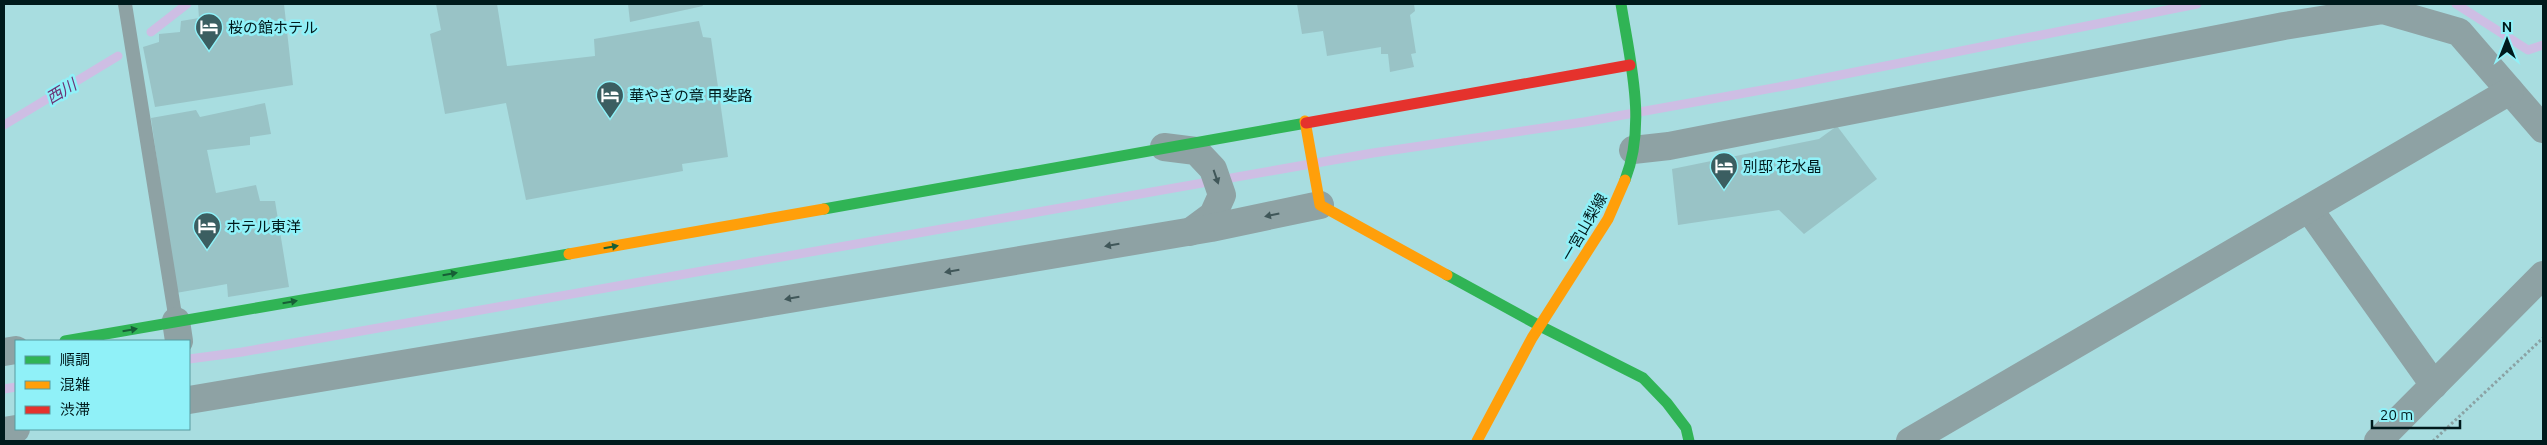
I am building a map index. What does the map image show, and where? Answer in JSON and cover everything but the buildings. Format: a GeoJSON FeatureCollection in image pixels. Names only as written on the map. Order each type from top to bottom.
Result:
{"type":"FeatureCollection","features":[{"type":"Feature","properties":{"kind":"street","name":"一宮山梨線"},"geometry":{"type":"LineString","coordinates":[[1477,441],[1540,326],[1615,206],[1628,173],[1633,150],[1634,119],[1630,65],[1621,4]]}},
{"type":"Feature","properties":{"kind":"street"},"geometry":{"type":"LineString","coordinates":[[1633,150],[1669,146],[2284,26],[2383,10],[2459,32],[2543,129]]}},
{"type":"Feature","properties":{"kind":"street"},"geometry":{"type":"LineString","coordinates":[[76,340],[178,331],[636,242],[1305,121],[1630,65]]}},
{"type":"Feature","properties":{"kind":"street"},"geometry":{"type":"LineString","coordinates":[[1910,441],[2510,92]]}},
{"type":"Feature","properties":{"kind":"street"},"geometry":{"type":"LineString","coordinates":[[1305,121],[1318,192],[1540,326],[1643,378],[1667,403],[1686,428],[1689,441]]}},
{"type":"Feature","properties":{"kind":"street"},"geometry":{"type":"LineString","coordinates":[[1163,147],[1196,152],[1213,169],[1222,195],[1213,215],[1190,232]]}},
{"type":"Feature","properties":{"kind":"street"},"geometry":{"type":"LineString","coordinates":[[190,400],[1190,232],[1318,192]]}},
{"type":"Feature","properties":{"kind":"street"},"geometry":{"type":"LineString","coordinates":[[2309,209],[2434,385]]}},
{"type":"Feature","properties":{"kind":"street"},"geometry":{"type":"LineString","coordinates":[[2378,441],[2543,275]]}},
{"type":"Feature","properties":{"kind":"lane"},"geometry":{"type":"LineString","coordinates":[[125,4],[178,331]]}},
{"type":"Feature","properties":{"kind":"path"},"geometry":{"type":"LineString","coordinates":[[2433,441],[2543,338]]}},
{"type":"Feature","properties":{"kind":"waterway","name":"西川"},"geometry":{"type":"LineString","coordinates":[[151,32],[187,4]]}},
{"type":"Feature","properties":{"kind":"waterway"},"geometry":{"type":"LineString","coordinates":[[190,359],[242,352],[1373,153],[1584,122],[1795,84],[2197,4]]}},
{"type":"Feature","properties":{"kind":"waterway"},"geometry":{"type":"LineString","coordinates":[[2456,4],[2528,50],[2543,45]]}},
{"type":"Feature","properties":{"kind":"waterway","name":"西川"},"geometry":{"type":"LineString","coordinates":[[4,125],[118,56]]}},
{"type":"Feature","properties":{"kind":"waterway"},"geometry":{"type":"LineString","coordinates":[[4,389],[15,387]]}},
{"type":"Feature","properties":{"kind":"traffic: fast"},"geometry":{"type":"LineString","coordinates":[[1621,4],[1635,92],[1636,115],[1632,159],[1625,180]]}},
{"type":"Feature","properties":{"kind":"traffic: fast"},"geometry":{"type":"LineString","coordinates":[[824,209],[1306,123]]}},
{"type":"Feature","properties":{"kind":"traffic: fast"},"geometry":{"type":"LineString","coordinates":[[71,340],[569,254]]}},
{"type":"Feature","properties":{"kind":"traffic: fast"},"geometry":{"type":"LineString","coordinates":[[1447,275],[1540,326],[1643,378],[1667,403],[1686,428],[1689,441]]}},
{"type":"Feature","properties":{"kind":"traffic: slow"},"geometry":{"type":"LineString","coordinates":[[1305,121],[1320,205],[1447,275]]}},
{"type":"Feature","properties":{"kind":"traffic: slow"},"geometry":{"type":"LineString","coordinates":[[1477,441],[1532,338],[1608,219],[1625,180]]}},
{"type":"Feature","properties":{"kind":"traffic: slow"},"geometry":{"type":"LineString","coordinates":[[569,254],[824,209]]}},
{"type":"Feature","properties":{"kind":"traffic: jam"},"geometry":{"type":"LineString","coordinates":[[1306,123],[1630,65]]}},
{"type":"Feature","properties":{"kind":"place","name":"桜の館ホテル"},"geometry":{"type":"Point","coordinates":[209,51]}},
{"type":"Feature","properties":{"kind":"place","name":"華やぎの章 甲斐路"},"geometry":{"type":"Point","coordinates":[610,119]}},
{"type":"Feature","properties":{"kind":"place","name":"別邸 花水晶"},"geometry":{"type":"Point","coordinates":[1724,190]}},
{"type":"Feature","properties":{"kind":"place","name":"ホテル東洋"},"geometry":{"type":"Point","coordinates":[207,250]}}]}
